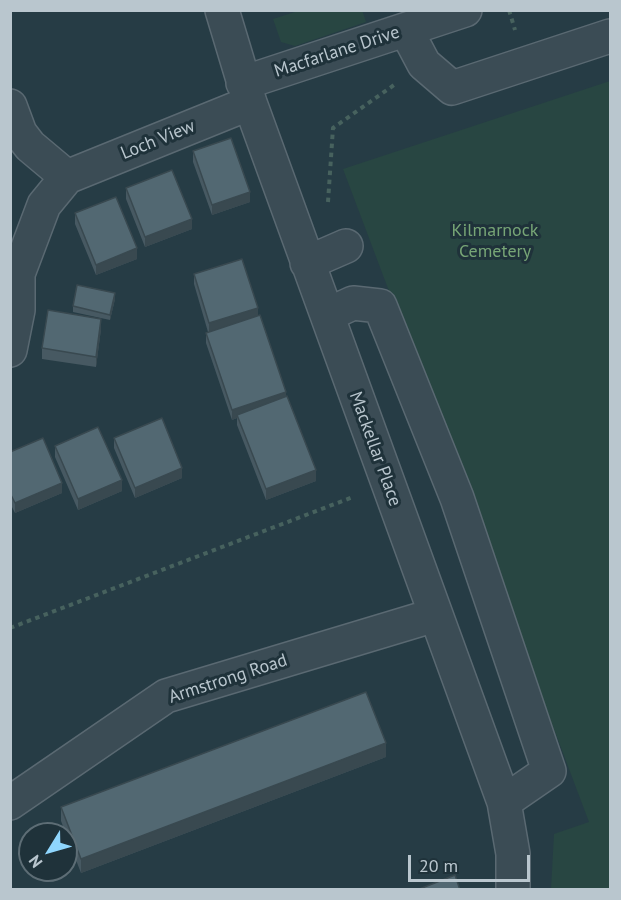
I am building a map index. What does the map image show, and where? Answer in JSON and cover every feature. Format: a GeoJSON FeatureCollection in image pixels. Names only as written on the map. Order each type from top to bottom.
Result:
{"type":"FeatureCollection","features":[{"type":"Feature","properties":{"kind":"street","name":"Mackellar Place"},"geometry":{"type":"LineString","coordinates":[[222,10],[246,93],[328,254],[327,315],[504,802],[513,854],[513,890]]}},
{"type":"Feature","properties":{"kind":"street","name":"Macfarlane Drive"},"geometry":{"type":"LineString","coordinates":[[246,93],[406,30],[465,10]]}},
{"type":"Feature","properties":{"kind":"street"},"geometry":{"type":"LineString","coordinates":[[406,30],[424,64],[452,88],[610,36]]}},
{"type":"Feature","properties":{"kind":"street","name":"Loch View"},"geometry":{"type":"LineString","coordinates":[[10,350],[18,310],[18,274],[44,205],[67,177],[246,93]]}},
{"type":"Feature","properties":{"kind":"street"},"geometry":{"type":"LineString","coordinates":[[10,106],[20,133],[30,146],[67,177]]}},
{"type":"Feature","properties":{"kind":"street"},"geometry":{"type":"LineString","coordinates":[[327,315],[353,303],[380,306],[457,498],[549,771],[504,802]]}},
{"type":"Feature","properties":{"kind":"street","name":"Armstrong Road"},"geometry":{"type":"LineString","coordinates":[[10,803],[166,696],[435,615]]}},
{"type":"Feature","properties":{"kind":"path"},"geometry":{"type":"LineString","coordinates":[[328,254],[328,200],[333,128],[424,64]]}},
{"type":"Feature","properties":{"kind":"path"},"geometry":{"type":"LineString","coordinates":[[10,628],[387,484]]}},
{"type":"Feature","properties":{"kind":"green space"},"geometry":{"type":"Polygon","coordinates":[[[362,10],[366,22],[295,46],[281,42],[273,19],[298,11],[362,10]]]}},
{"type":"Feature","properties":{"kind":"green space","name":"Kilmarnock Cemetery"},"geometry":{"type":"Polygon","coordinates":[[[610,81],[610,889],[551,889],[554,834],[589,822],[343,169],[610,81]]]}},
{"type":"Feature","properties":{"kind":"building"},"geometry":{"type":"Polygon","coordinates":[[[231,138],[250,192],[212,205],[193,151],[231,138]]]}},
{"type":"Feature","properties":{"kind":"building"},"geometry":{"type":"Polygon","coordinates":[[[172,170],[192,219],[145,237],[126,188],[172,170]]]}},
{"type":"Feature","properties":{"kind":"building"},"geometry":{"type":"Polygon","coordinates":[[[116,197],[137,248],[96,265],[75,213],[116,197]]]}},
{"type":"Feature","properties":{"kind":"building"},"geometry":{"type":"Polygon","coordinates":[[[242,259],[258,308],[209,323],[194,274],[242,259]]]}},
{"type":"Feature","properties":{"kind":"building"},"geometry":{"type":"Polygon","coordinates":[[[77,285],[115,293],[110,315],[73,306],[77,285]]]}},
{"type":"Feature","properties":{"kind":"building"},"geometry":{"type":"Polygon","coordinates":[[[48,310],[101,319],[96,357],[42,348],[48,310]]]}},
{"type":"Feature","properties":{"kind":"building"},"geometry":{"type":"Polygon","coordinates":[[[260,315],[286,392],[232,410],[206,333],[260,315]]]}},
{"type":"Feature","properties":{"kind":"building"},"geometry":{"type":"Polygon","coordinates":[[[287,396],[316,470],[266,489],[237,415],[287,396]]]}},
{"type":"Feature","properties":{"kind":"building"},"geometry":{"type":"Polygon","coordinates":[[[162,418],[182,468],[135,488],[114,438],[162,418]]]}},
{"type":"Feature","properties":{"kind":"building"},"geometry":{"type":"Polygon","coordinates":[[[98,427],[122,480],[78,499],[55,446],[98,427]]]}},
{"type":"Feature","properties":{"kind":"building"},"geometry":{"type":"Polygon","coordinates":[[[43,438],[62,483],[15,503],[10,493],[10,452],[43,438]]]}},
{"type":"Feature","properties":{"kind":"building"},"geometry":{"type":"Polygon","coordinates":[[[366,692],[386,743],[81,859],[78,851],[78,822],[67,822],[61,807],[366,692]]]}},
{"type":"Feature","properties":{"kind":"building"},"geometry":{"type":"Polygon","coordinates":[[[455,875],[460,890],[417,890],[455,875]]]}}]}
